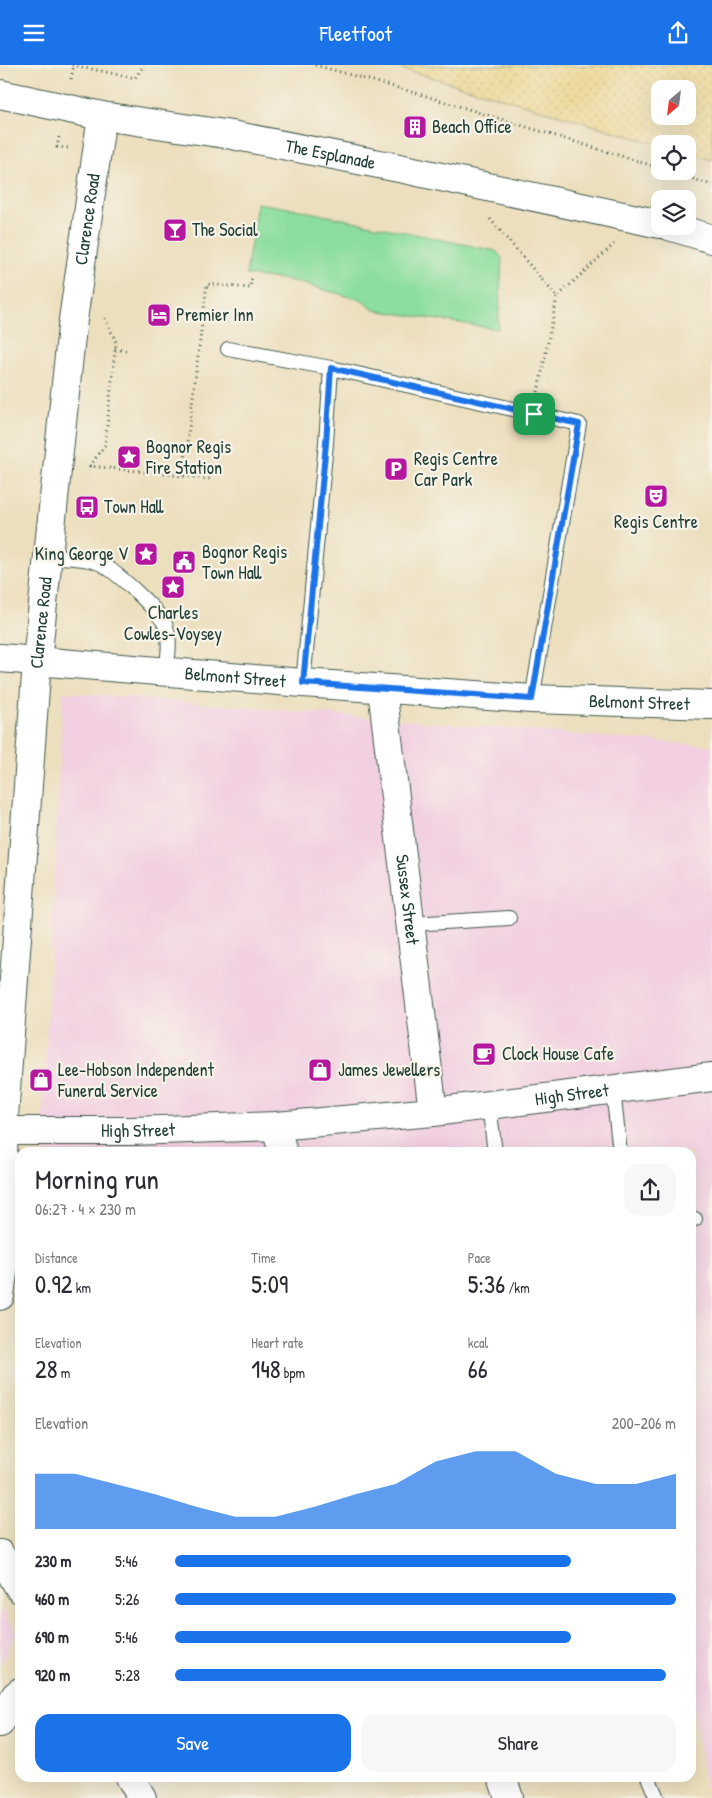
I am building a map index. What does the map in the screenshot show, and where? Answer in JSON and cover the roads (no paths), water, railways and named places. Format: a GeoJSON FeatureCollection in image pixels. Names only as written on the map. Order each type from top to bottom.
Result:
{"type":"FeatureCollection","features":[{"type":"Feature","properties":{"kind":"street","name":"The Esplanade"},"geometry":{"type":"LineString","coordinates":[[0,94],[102,116],[242,137],[650,221]]}},
{"type":"Feature","properties":{"kind":"street","name":"Clarence Road"},"geometry":{"type":"LineString","coordinates":[[0,1296],[5,1258],[2,1131],[37,661],[72,327],[102,116]]}},
{"type":"Feature","properties":{"kind":"street"},"geometry":{"type":"LineString","coordinates":[[696,234],[712,239]]}},
{"type":"Feature","properties":{"kind":"street","name":"Belmont Street"},"geometry":{"type":"LineString","coordinates":[[0,658],[303,683],[532,699],[712,705]]}},
{"type":"Feature","properties":{"kind":"street","name":"Sussex Street"},"geometry":{"type":"LineString","coordinates":[[382,689],[412,924],[433,1112]]}},
{"type":"Feature","properties":{"kind":"street","name":"High Street"},"geometry":{"type":"LineString","coordinates":[[2,1131],[131,1131],[276,1126],[433,1112],[712,1077]]}},
{"type":"Feature","properties":{"kind":"street"},"geometry":{"type":"LineString","coordinates":[[276,1126],[281,1147]]}},
{"type":"Feature","properties":{"kind":"street"},"geometry":{"type":"LineString","coordinates":[[0,1555],[15,1580]]}},
{"type":"Feature","properties":{"kind":"street"},"geometry":{"type":"LineString","coordinates":[[0,1723],[15,1696]]}},
{"type":"Feature","properties":{"kind":"street"},"geometry":{"type":"LineString","coordinates":[[133,1782],[142,1798]]}},
{"type":"Feature","properties":{"kind":"street"},"geometry":{"type":"LineString","coordinates":[[504,1782],[510,1798]]}},
{"type":"Feature","properties":{"kind":"lane"},"geometry":{"type":"LineString","coordinates":[[228,349],[331,368],[579,424],[532,699]]}},
{"type":"Feature","properties":{"kind":"lane"},"geometry":{"type":"LineString","coordinates":[[303,683],[326,443],[331,368]]}},
{"type":"Feature","properties":{"kind":"lane"},"geometry":{"type":"LineString","coordinates":[[48,556],[95,561],[106,565],[125,580],[165,624],[170,640],[166,672]]}},
{"type":"Feature","properties":{"kind":"lane"},"geometry":{"type":"LineString","coordinates":[[412,924],[508,918]]}},
{"type":"Feature","properties":{"kind":"lane"},"geometry":{"type":"LineString","coordinates":[[613,1090],[619,1147]]}},
{"type":"Feature","properties":{"kind":"lane"},"geometry":{"type":"LineString","coordinates":[[489,1105],[494,1147]]}},
{"type":"Feature","properties":{"kind":"lane"},"geometry":{"type":"LineString","coordinates":[[650,1782],[657,1798]]}},
{"type":"Feature","properties":{"kind":"place","name":"Beach Office"},"geometry":{"type":"Point","coordinates":[415,127]}},
{"type":"Feature","properties":{"kind":"place","name":"The Social"},"geometry":{"type":"Point","coordinates":[175,230]}},
{"type":"Feature","properties":{"kind":"place","name":"Premier Inn"},"geometry":{"type":"Point","coordinates":[159,315]}},
{"type":"Feature","properties":{"kind":"place","name":"Bognor Regis Fire Station"},"geometry":{"type":"Point","coordinates":[129,457]}},
{"type":"Feature","properties":{"kind":"place","name":"Regis Centre Car Park"},"geometry":{"type":"Point","coordinates":[396,469]}},
{"type":"Feature","properties":{"kind":"place","name":"Regis Centre"},"geometry":{"type":"Point","coordinates":[656,496]}},
{"type":"Feature","properties":{"kind":"place","name":"Town Hall"},"geometry":{"type":"Point","coordinates":[87,507]}},
{"type":"Feature","properties":{"kind":"place","name":"King George V"},"geometry":{"type":"Point","coordinates":[146,554]}},
{"type":"Feature","properties":{"kind":"place","name":"Bognor Regis Town Hall"},"geometry":{"type":"Point","coordinates":[184,562]}},
{"type":"Feature","properties":{"kind":"place","name":"Charles Cowles-Voysey"},"geometry":{"type":"Point","coordinates":[173,587]}},
{"type":"Feature","properties":{"kind":"place","name":"Clock House Cafe"},"geometry":{"type":"Point","coordinates":[484,1054]}},
{"type":"Feature","properties":{"kind":"place","name":"James Jewellers"},"geometry":{"type":"Point","coordinates":[320,1070]}},
{"type":"Feature","properties":{"kind":"place","name":"Lee-Hobson Independent Funeral Service"},"geometry":{"type":"Point","coordinates":[41,1080]}}]}
